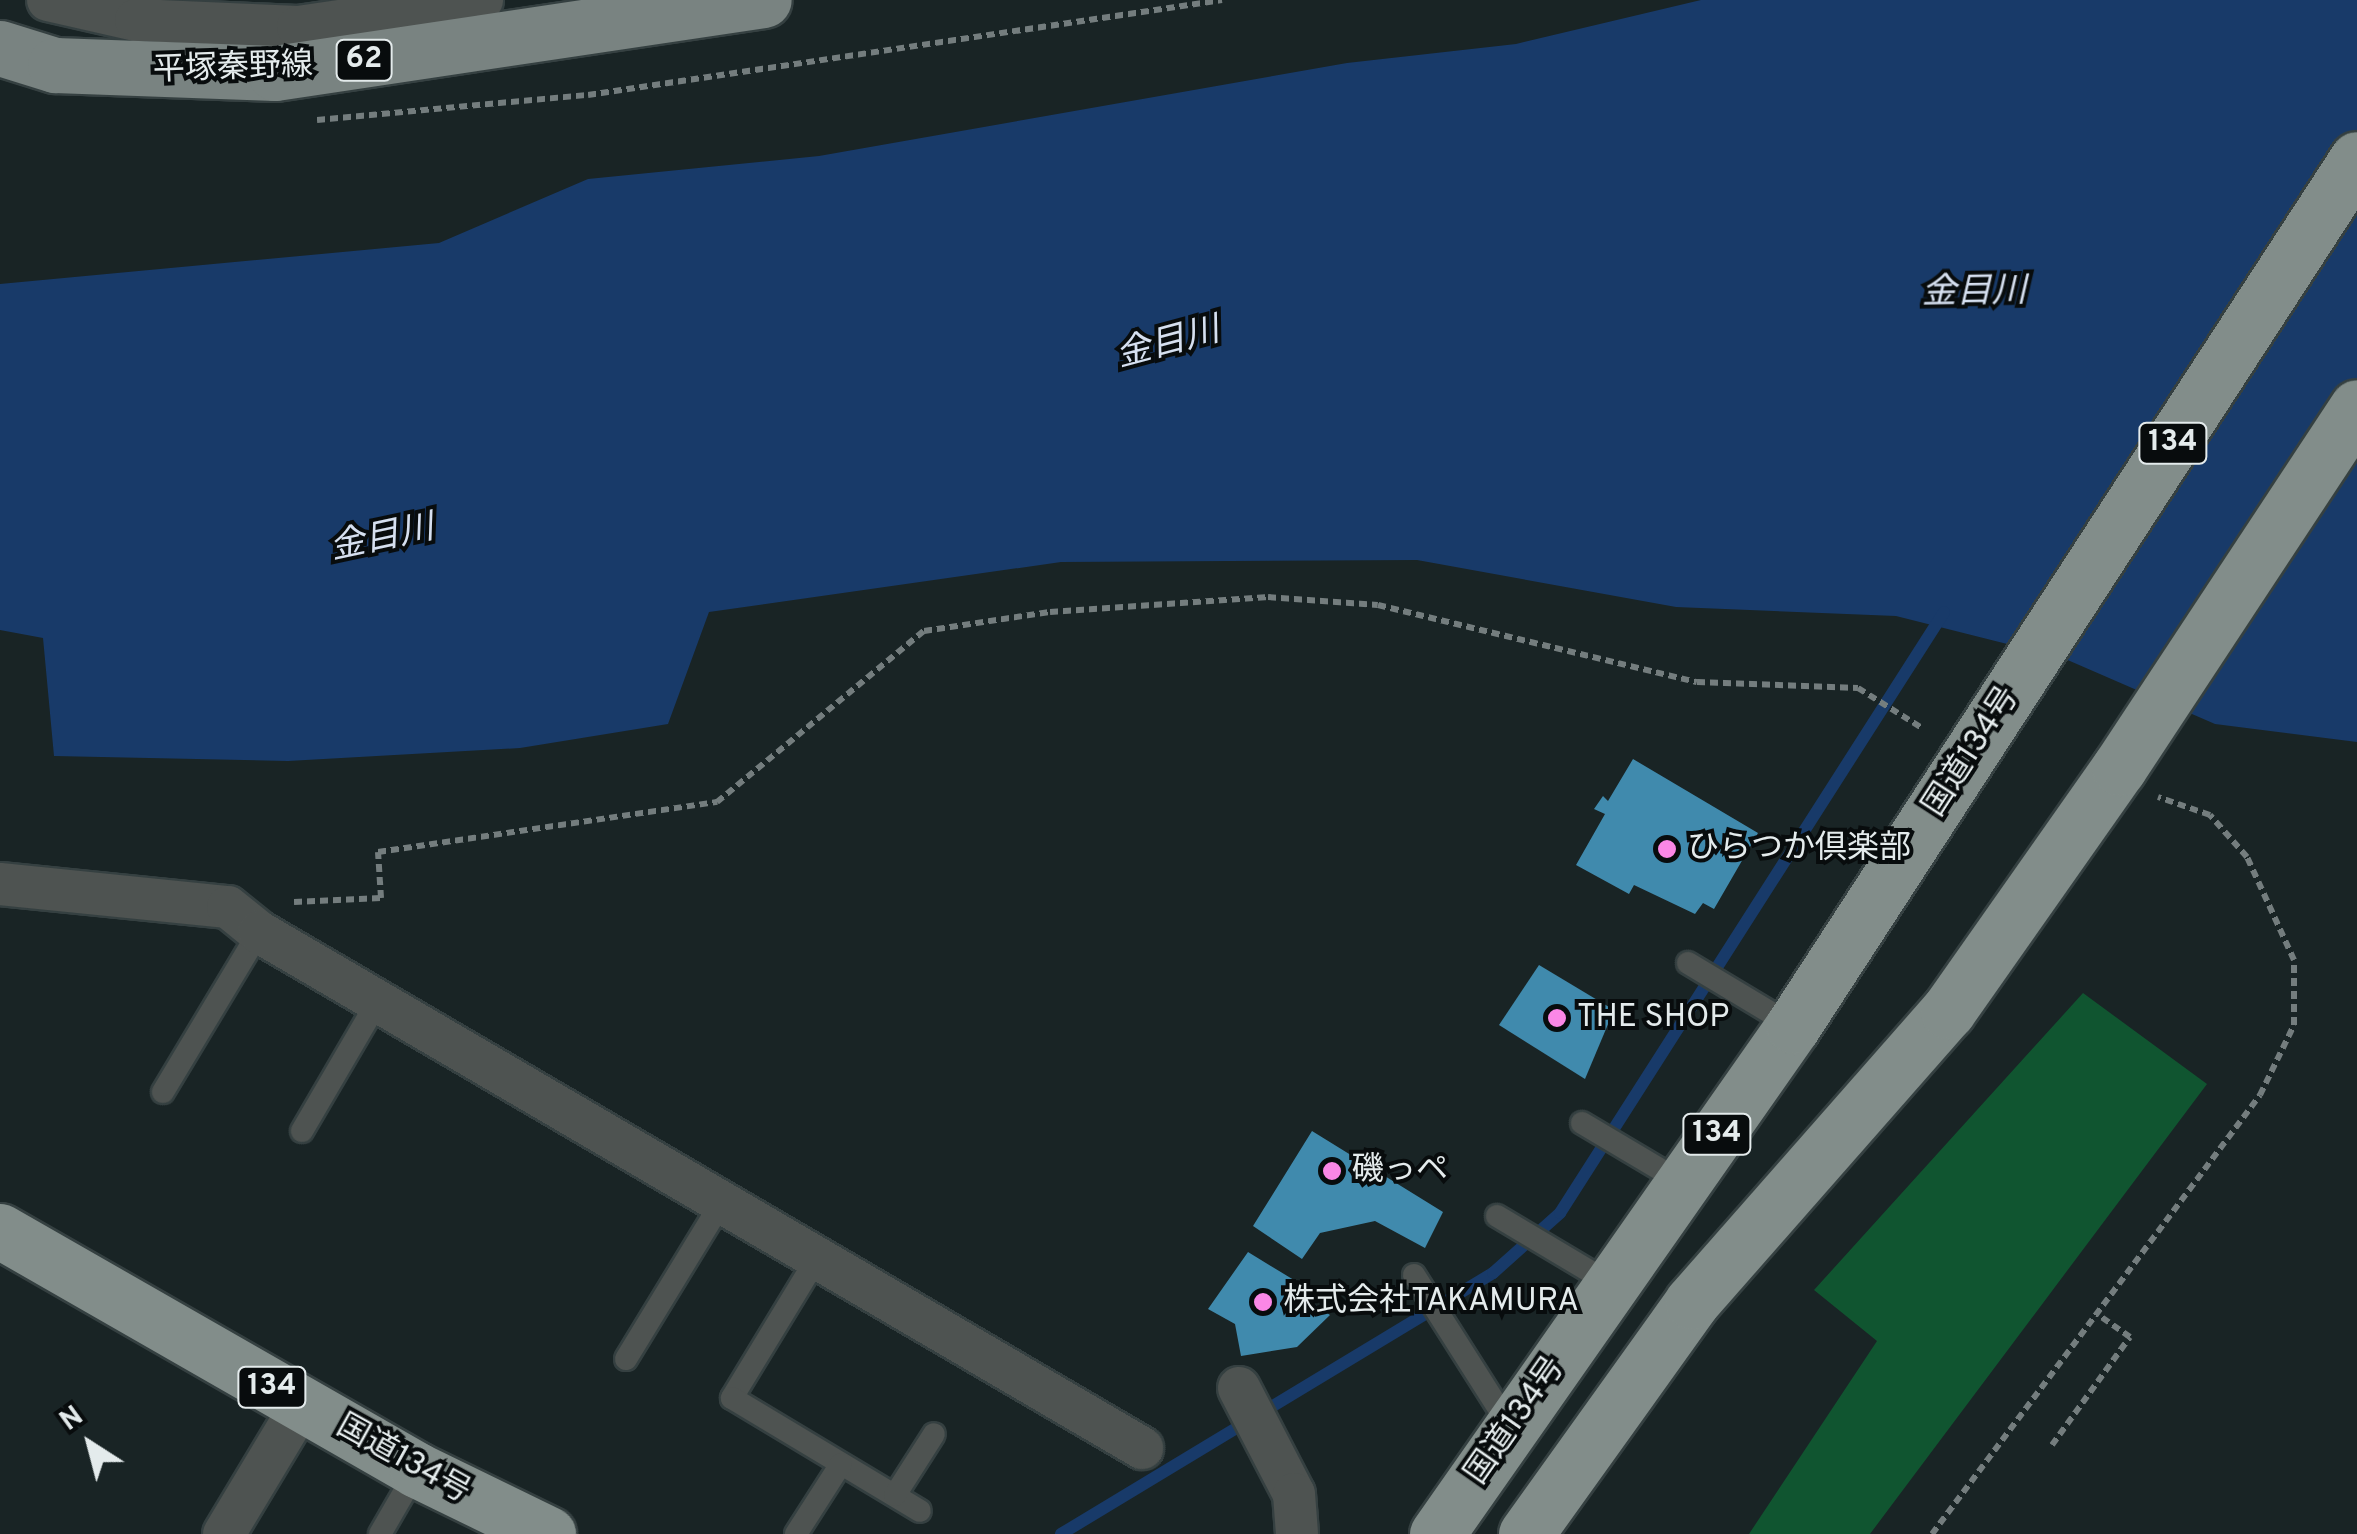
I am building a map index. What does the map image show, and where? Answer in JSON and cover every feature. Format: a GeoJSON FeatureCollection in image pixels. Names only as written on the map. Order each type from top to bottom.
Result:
{"type":"FeatureCollection","features":[{"type":"Feature","properties":{"kind":"highway","name":"国道134号"},"geometry":{"type":"LineString","coordinates":[[1437,1534],[1792,1026],[2357,159]]}},
{"type":"Feature","properties":{"kind":"highway","name":"134"},"geometry":{"type":"LineString","coordinates":[[1526,1534],[1692,1302],[1948,1011],[2133,781],[2357,407]]}},
{"type":"Feature","properties":{"kind":"highway","name":"国道134号"},"geometry":{"type":"LineString","coordinates":[[0,1231],[416,1470],[548,1534]]}},
{"type":"Feature","properties":{"kind":"main road","name":"平塚秦野線"},"geometry":{"type":"LineString","coordinates":[[0,48],[55,65],[275,73],[599,8],[740,2]]}},
{"type":"Feature","properties":{"kind":"street"},"geometry":{"type":"LineString","coordinates":[[48,0],[136,20],[298,27],[482,0]]}},
{"type":"Feature","properties":{"kind":"street"},"geometry":{"type":"LineString","coordinates":[[0,884],[244,919],[378,1002],[1142,1448]]}},
{"type":"Feature","properties":{"kind":"street"},"geometry":{"type":"LineString","coordinates":[[1239,1388],[1294,1494],[1297,1534]]}},
{"type":"Feature","properties":{"kind":"street"},"geometry":{"type":"LineString","coordinates":[[224,1534],[302,1404]]}},
{"type":"Feature","properties":{"kind":"lane"},"geometry":{"type":"LineString","coordinates":[[163,1092],[244,919]]}},
{"type":"Feature","properties":{"kind":"lane"},"geometry":{"type":"LineString","coordinates":[[1688,963],[1792,1026]]}},
{"type":"Feature","properties":{"kind":"lane"},"geometry":{"type":"LineString","coordinates":[[302,1132],[378,1002]]}},
{"type":"Feature","properties":{"kind":"lane"},"geometry":{"type":"LineString","coordinates":[[1582,1123],[1682,1183]]}},
{"type":"Feature","properties":{"kind":"lane"},"geometry":{"type":"LineString","coordinates":[[626,1360],[722,1202]]}},
{"type":"Feature","properties":{"kind":"lane"},"geometry":{"type":"LineString","coordinates":[[1502,1219],[1611,1284]]}},
{"type":"Feature","properties":{"kind":"lane"},"geometry":{"type":"LineString","coordinates":[[817,1258],[732,1398],[920,1512]]}},
{"type":"Feature","properties":{"kind":"lane"},"geometry":{"type":"LineString","coordinates":[[1416,1279],[1511,1428]]}},
{"type":"Feature","properties":{"kind":"lane"},"geometry":{"type":"LineString","coordinates":[[894,1496],[934,1434]]}},
{"type":"Feature","properties":{"kind":"lane"},"geometry":{"type":"LineString","coordinates":[[796,1534],[841,1464]]}},
{"type":"Feature","properties":{"kind":"lane"},"geometry":{"type":"LineString","coordinates":[[380,1534],[416,1470]]}},
{"type":"Feature","properties":{"kind":"path"},"geometry":{"type":"LineString","coordinates":[[588,94],[1222,0]]}},
{"type":"Feature","properties":{"kind":"path"},"geometry":{"type":"LineString","coordinates":[[244,919],[381,898],[378,852],[717,802],[924,631],[1012,617],[1218,599],[1346,600],[1436,615],[1697,682],[1858,688],[1922,728]]}},
{"type":"Feature","properties":{"kind":"path"},"geometry":{"type":"LineString","coordinates":[[1932,1534],[2260,1094],[2288,1045],[2298,1001],[2286,938],[2234,834],[2210,815],[2133,781]]}},
{"type":"Feature","properties":{"kind":"path"},"geometry":{"type":"LineString","coordinates":[[2052,1445],[2130,1337],[2096,1314]]}},
{"type":"Feature","properties":{"kind":"green space"},"geometry":{"type":"Polygon","coordinates":[[[2083,993],[2207,1084],[1870,1534],[1749,1534],[1877,1341],[1814,1290],[2083,993]]]}},
{"type":"Feature","properties":{"kind":"water","name":"金目川"},"geometry":{"type":"Polygon","coordinates":[[[1701,0],[2357,0],[2357,742],[2215,724],[2063,658],[1896,616],[1676,607],[1417,560],[1061,562],[709,612],[668,724],[520,748],[288,761],[54,756],[43,638],[0,630],[0,284],[439,243],[588,179],[819,156],[1347,63],[1516,44],[1701,0]]]}},
{"type":"Feature","properties":{"kind":"building","name":"ひらつか倶楽部"},"geometry":{"type":"Polygon","coordinates":[[[1633,759],[1758,833],[1714,909],[1703,903],[1695,914],[1634,885],[1629,894],[1576,865],[1605,814],[1594,809],[1603,796],[1608,801],[1633,759]]]}},
{"type":"Feature","properties":{"kind":"building","name":"THE SHOP"},"geometry":{"type":"Polygon","coordinates":[[[1539,965],[1614,1010],[1585,1079],[1499,1025],[1539,965]]]}},
{"type":"Feature","properties":{"kind":"building","name":"磯っペ"},"geometry":{"type":"Polygon","coordinates":[[[1312,1131],[1443,1212],[1425,1248],[1375,1221],[1320,1233],[1302,1259],[1253,1226],[1312,1131]]]}},
{"type":"Feature","properties":{"kind":"building","name":"株式会社TAKAMURA"},"geometry":{"type":"Polygon","coordinates":[[[1248,1252],[1307,1288],[1303,1296],[1330,1315],[1297,1347],[1241,1356],[1235,1324],[1208,1309],[1248,1252]]]}},
{"type":"Feature","properties":{"kind":"waterway"},"geometry":{"type":"LineString","coordinates":[[1061,1534],[1493,1273],[1560,1213],[1944,612]]}},
{"type":"Feature","properties":{"kind":"place","name":"ひらつか倶楽部"},"geometry":{"type":"Point","coordinates":[1667,849]}},
{"type":"Feature","properties":{"kind":"place","name":"THE SHOP"},"geometry":{"type":"Point","coordinates":[1557,1018]}},
{"type":"Feature","properties":{"kind":"place","name":"磯っペ"},"geometry":{"type":"Point","coordinates":[1332,1171]}},
{"type":"Feature","properties":{"kind":"place","name":"株式会社TAKAMURA"},"geometry":{"type":"Point","coordinates":[1263,1302]}}]}
